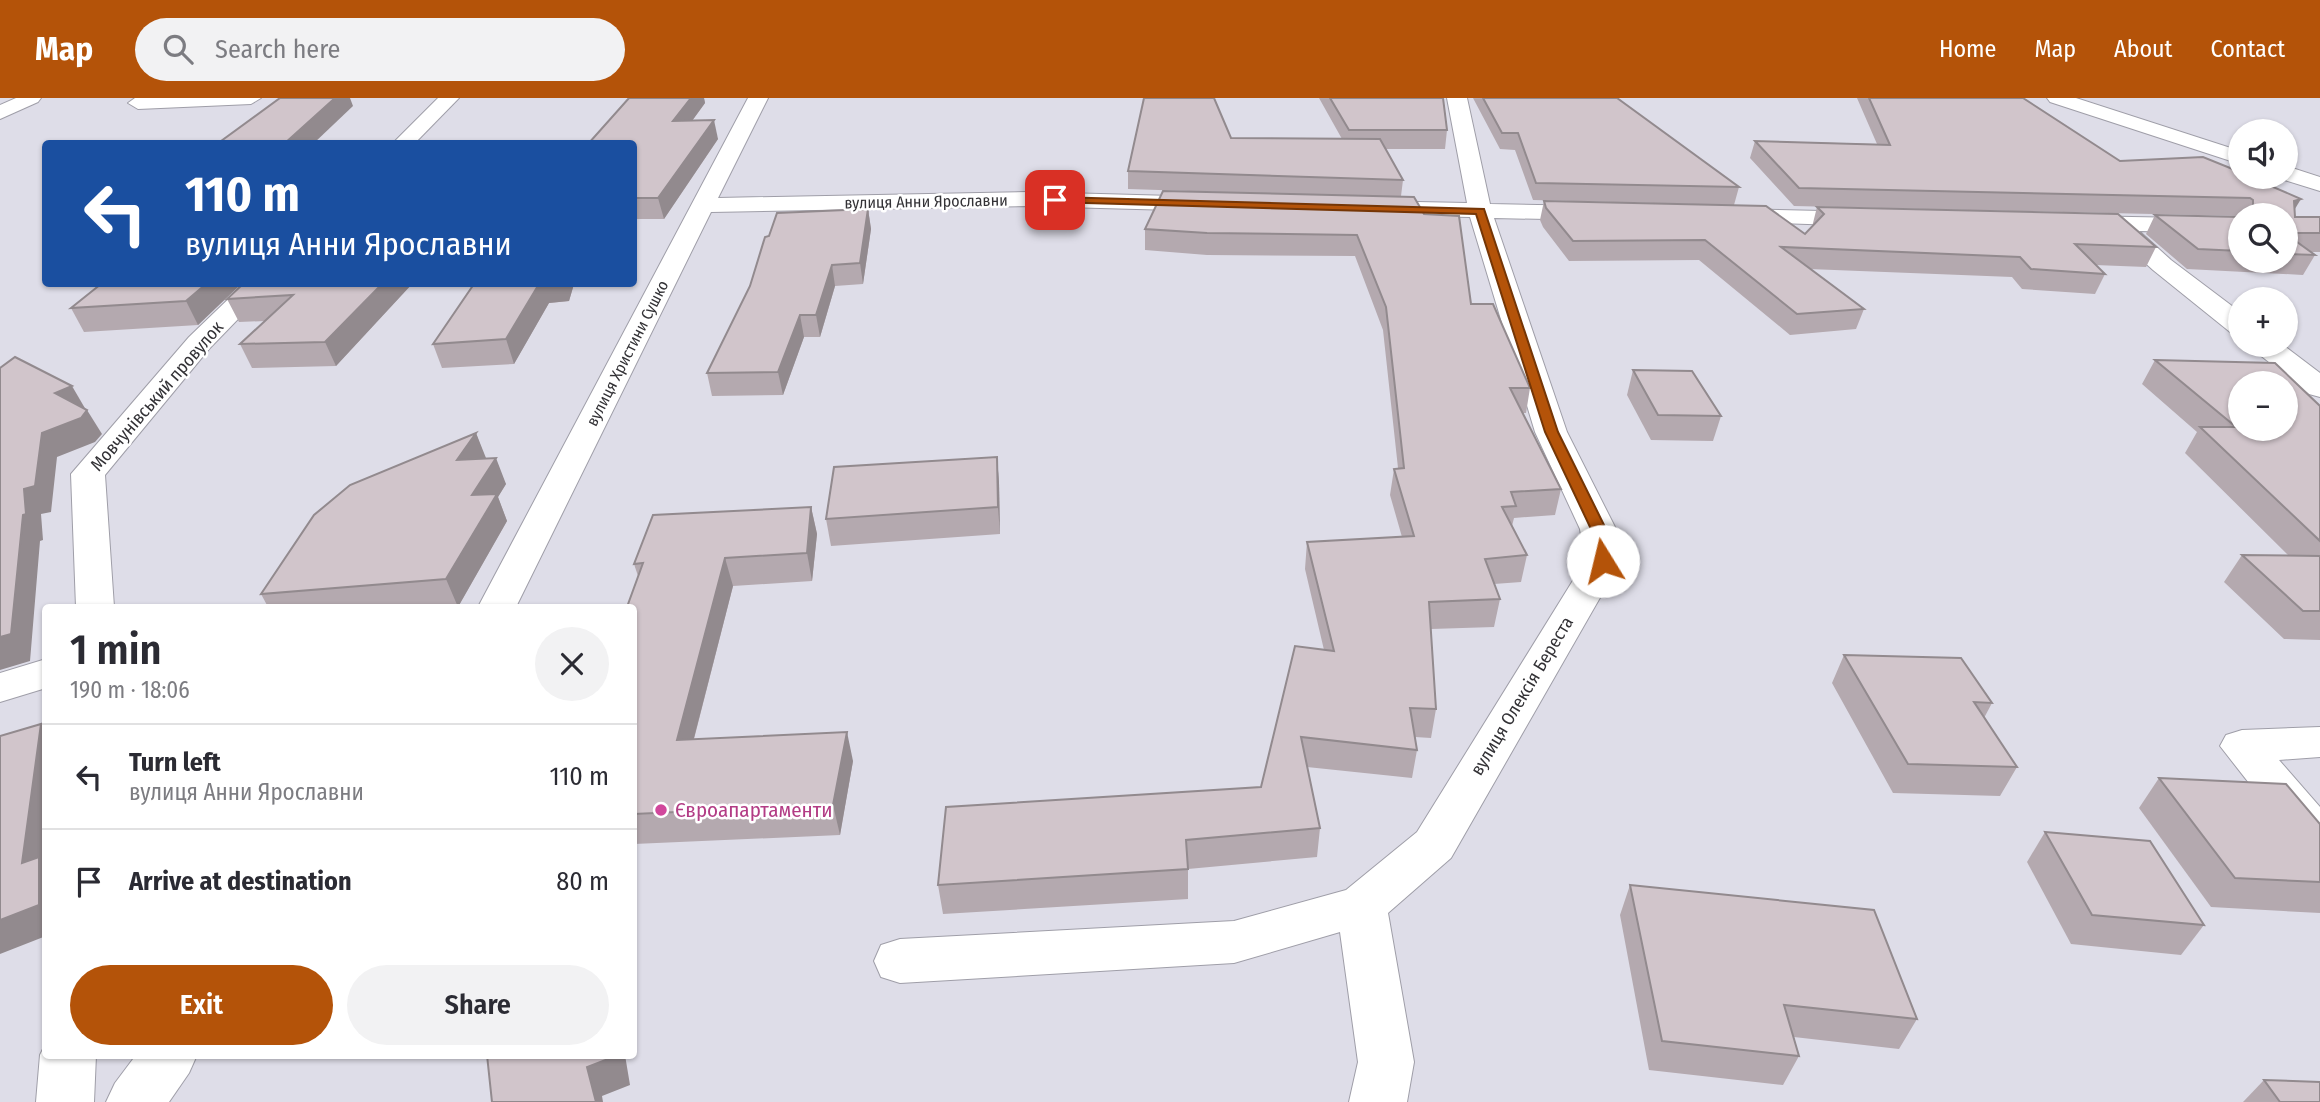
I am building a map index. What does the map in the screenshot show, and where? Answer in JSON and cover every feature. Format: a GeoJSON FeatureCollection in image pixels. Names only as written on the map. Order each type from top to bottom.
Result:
{"type":"FeatureCollection","features":[{"type":"Feature","properties":{"kind":"street"},"geometry":{"type":"LineString","coordinates":[[0,113],[31,98]]}},
{"type":"Feature","properties":{"kind":"street"},"geometry":{"type":"LineString","coordinates":[[138,103],[251,98]]}},
{"type":"Feature","properties":{"kind":"street"},"geometry":{"type":"LineString","coordinates":[[406,140],[449,98]]}},
{"type":"Feature","properties":{"kind":"street","name":"вулиця Христини Сушко"},"geometry":{"type":"LineString","coordinates":[[499,604],[758,98]]}},
{"type":"Feature","properties":{"kind":"street","name":"вулиця Олексія Береста"},"geometry":{"type":"LineString","coordinates":[[900,961],[1234,942],[1362,906],[1434,845],[1603,561],[1598,529],[1551,432],[1480,211],[1457,98]]}},
{"type":"Feature","properties":{"kind":"street"},"geometry":{"type":"LineString","coordinates":[[2057,98],[2228,154]]}},
{"type":"Feature","properties":{"kind":"street"},"geometry":{"type":"LineString","coordinates":[[2298,177],[2320,184]]}},
{"type":"Feature","properties":{"kind":"street","name":"вулиця Анни Ярославни"},"geometry":{"type":"LineString","coordinates":[[704,205],[1028,199],[1234,204]]}},
{"type":"Feature","properties":{"kind":"street"},"geometry":{"type":"LineString","coordinates":[[1343,207],[1619,214]]}},
{"type":"Feature","properties":{"kind":"street"},"geometry":{"type":"LineString","coordinates":[[1702,215],[1896,219]]}},
{"type":"Feature","properties":{"kind":"street"},"geometry":{"type":"LineString","coordinates":[[2062,222],[2228,226]]}},
{"type":"Feature","properties":{"kind":"street"},"geometry":{"type":"LineString","coordinates":[[2117,224],[2228,316]]}},
{"type":"Feature","properties":{"kind":"street","name":"Мовчунівський провулок"},"geometry":{"type":"LineString","coordinates":[[95,604],[88,474],[199,343],[256,287]]}},
{"type":"Feature","properties":{"kind":"street"},"geometry":{"type":"LineString","coordinates":[[2280,357],[2320,388]]}},
{"type":"Feature","properties":{"kind":"street"},"geometry":{"type":"LineString","coordinates":[[0,688],[42,674]]}},
{"type":"Feature","properties":{"kind":"street"},"geometry":{"type":"LineString","coordinates":[[2320,742],[2242,746],[2320,839]]}},
{"type":"Feature","properties":{"kind":"street"},"geometry":{"type":"LineString","coordinates":[[1362,906],[1386,1062],[1378,1102]]}},
{"type":"Feature","properties":{"kind":"street"},"geometry":{"type":"LineString","coordinates":[[65,1102],[68,1059]]}},
{"type":"Feature","properties":{"kind":"street"},"geometry":{"type":"LineString","coordinates":[[135,1102],[166,1059]]}},
{"type":"Feature","properties":{"kind":"building"},"geometry":{"type":"Polygon","coordinates":[[[280,98],[335,98],[288,140],[222,140],[280,98]]]}},
{"type":"Feature","properties":{"kind":"building"},"geometry":{"type":"Polygon","coordinates":[[[629,98],[691,98],[673,121],[714,120],[658,198],[637,198],[637,140],[592,140],[629,98]]]}},
{"type":"Feature","properties":{"kind":"building"},"geometry":{"type":"Polygon","coordinates":[[[1144,98],[1214,98],[1231,138],[1380,139],[1403,180],[1128,171],[1144,98]]]}},
{"type":"Feature","properties":{"kind":"building"},"geometry":{"type":"Polygon","coordinates":[[[1330,98],[1443,98],[1447,130],[1349,130],[1330,98]]]}},
{"type":"Feature","properties":{"kind":"building"},"geometry":{"type":"Polygon","coordinates":[[[1483,98],[1617,98],[1739,187],[1536,183],[1518,133],[1502,133],[1483,98]]]}},
{"type":"Feature","properties":{"kind":"building"},"geometry":{"type":"Polygon","coordinates":[[[1869,98],[2023,98],[2120,161],[2203,157],[2228,167],[2228,189],[2278,189],[2301,199],[2294,203],[2253,203],[2250,198],[1799,188],[1755,141],[1890,145],[1869,98]]]}},
{"type":"Feature","properties":{"kind":"building"},"geometry":{"type":"Polygon","coordinates":[[[1163,191],[1414,197],[1424,214],[1459,216],[1471,304],[1493,304],[1530,388],[1510,388],[1561,489],[1511,492],[1516,506],[1502,507],[1527,555],[1485,559],[1500,599],[1429,602],[1436,709],[1410,708],[1417,750],[1301,737],[1320,828],[1186,840],[1188,869],[938,885],[946,807],[1261,787],[1295,646],[1334,651],[1307,542],[1414,536],[1394,469],[1404,468],[1386,307],[1357,235],[1207,233],[1145,229],[1163,191]]]}},
{"type":"Feature","properties":{"kind":"building"},"geometry":{"type":"Polygon","coordinates":[[[1544,201],[1766,206],[1805,234],[1824,214],[1817,207],[2118,214],[2156,247],[2075,244],[2105,274],[2031,269],[2020,257],[1781,247],[1864,309],[1797,314],[1705,240],[1573,241],[1546,208],[1544,201]]]}},
{"type":"Feature","properties":{"kind":"building"},"geometry":{"type":"Polygon","coordinates":[[[868,209],[860,263],[832,265],[816,315],[800,315],[778,372],[707,373],[750,286],[765,237],[769,236],[777,213],[868,209]]]}},
{"type":"Feature","properties":{"kind":"building"},"geometry":{"type":"Polygon","coordinates":[[[2155,215],[2228,217],[2228,250],[2198,249],[2155,215]]]}},
{"type":"Feature","properties":{"kind":"building"},"geometry":{"type":"Polygon","coordinates":[[[2298,217],[2320,217],[2320,233],[2298,233],[2298,217]]]}},
{"type":"Feature","properties":{"kind":"building"},"geometry":{"type":"Polygon","coordinates":[[[2298,243],[2315,255],[2298,254],[2298,243]]]}},
{"type":"Feature","properties":{"kind":"building"},"geometry":{"type":"Polygon","coordinates":[[[97,287],[202,287],[186,301],[71,308],[97,287]]]}},
{"type":"Feature","properties":{"kind":"building"},"geometry":{"type":"Polygon","coordinates":[[[240,287],[379,287],[325,342],[240,344],[293,295],[227,299],[240,287]]]}},
{"type":"Feature","properties":{"kind":"building"},"geometry":{"type":"Polygon","coordinates":[[[472,287],[537,287],[506,339],[433,344],[472,287]]]}},
{"type":"Feature","properties":{"kind":"building"},"geometry":{"type":"Polygon","coordinates":[[[15,357],[72,386],[55,393],[87,410],[81,418],[42,433],[35,486],[24,489],[26,514],[23,515],[11,634],[0,637],[0,368],[15,357]]]}},
{"type":"Feature","properties":{"kind":"building"},"geometry":{"type":"Polygon","coordinates":[[[2155,360],[2275,363],[2283,371],[2228,371],[2228,420],[2155,360]]]}},
{"type":"Feature","properties":{"kind":"building"},"geometry":{"type":"Polygon","coordinates":[[[1633,370],[1692,371],[1721,416],[1658,415],[1633,370]]]}},
{"type":"Feature","properties":{"kind":"building"},"geometry":{"type":"Polygon","coordinates":[[[2298,385],[2320,406],[2320,541],[2200,427],[2228,427],[2228,441],[2298,441],[2298,385]]]}},
{"type":"Feature","properties":{"kind":"building"},"geometry":{"type":"Polygon","coordinates":[[[476,433],[457,460],[496,458],[472,495],[497,494],[446,579],[261,594],[314,515],[350,485],[476,433]]]}},
{"type":"Feature","properties":{"kind":"building"},"geometry":{"type":"Polygon","coordinates":[[[997,457],[998,507],[826,519],[834,467],[997,457]]]}},
{"type":"Feature","properties":{"kind":"building"},"geometry":{"type":"Polygon","coordinates":[[[811,507],[807,553],[725,558],[677,740],[847,732],[833,805],[637,814],[637,604],[628,604],[643,563],[634,564],[653,515],[811,507]]]}},
{"type":"Feature","properties":{"kind":"building"},"geometry":{"type":"Polygon","coordinates":[[[2242,555],[2320,556],[2320,611],[2303,611],[2242,555]]]}},
{"type":"Feature","properties":{"kind":"building"},"geometry":{"type":"Polygon","coordinates":[[[1844,655],[1961,658],[1992,703],[1974,702],[2017,767],[1908,764],[1844,655]]]}},
{"type":"Feature","properties":{"kind":"building"},"geometry":{"type":"Polygon","coordinates":[[[41,724],[22,863],[39,857],[39,905],[0,920],[0,736],[41,724]]]}},
{"type":"Feature","properties":{"kind":"building"},"geometry":{"type":"Polygon","coordinates":[[[2159,778],[2286,784],[2320,824],[2320,882],[2235,878],[2159,778]]]}},
{"type":"Feature","properties":{"kind":"building"},"geometry":{"type":"Polygon","coordinates":[[[2045,832],[2150,841],[2204,925],[2092,915],[2045,832]]]}},
{"type":"Feature","properties":{"kind":"building"},"geometry":{"type":"Polygon","coordinates":[[[1630,885],[1874,910],[1917,1019],[1784,1005],[1799,1056],[1662,1041],[1630,885]]]}},
{"type":"Feature","properties":{"kind":"building"},"geometry":{"type":"Polygon","coordinates":[[[487,1059],[608,1059],[587,1067],[596,1102],[492,1102],[487,1059]]]}},
{"type":"Feature","properties":{"kind":"building"},"geometry":{"type":"Polygon","coordinates":[[[2264,1080],[2320,1082],[2320,1102],[2280,1102],[2264,1080]]]}},
{"type":"Feature","properties":{"kind":"place","name":"Євроапартаменти"},"geometry":{"type":"Point","coordinates":[661,810]}},
{"type":"Feature","properties":{"kind":"route"},"geometry":{"type":"LineString","coordinates":[[1055,200],[1480,211],[1551,432],[1598,529],[1603,561]]}}]}
